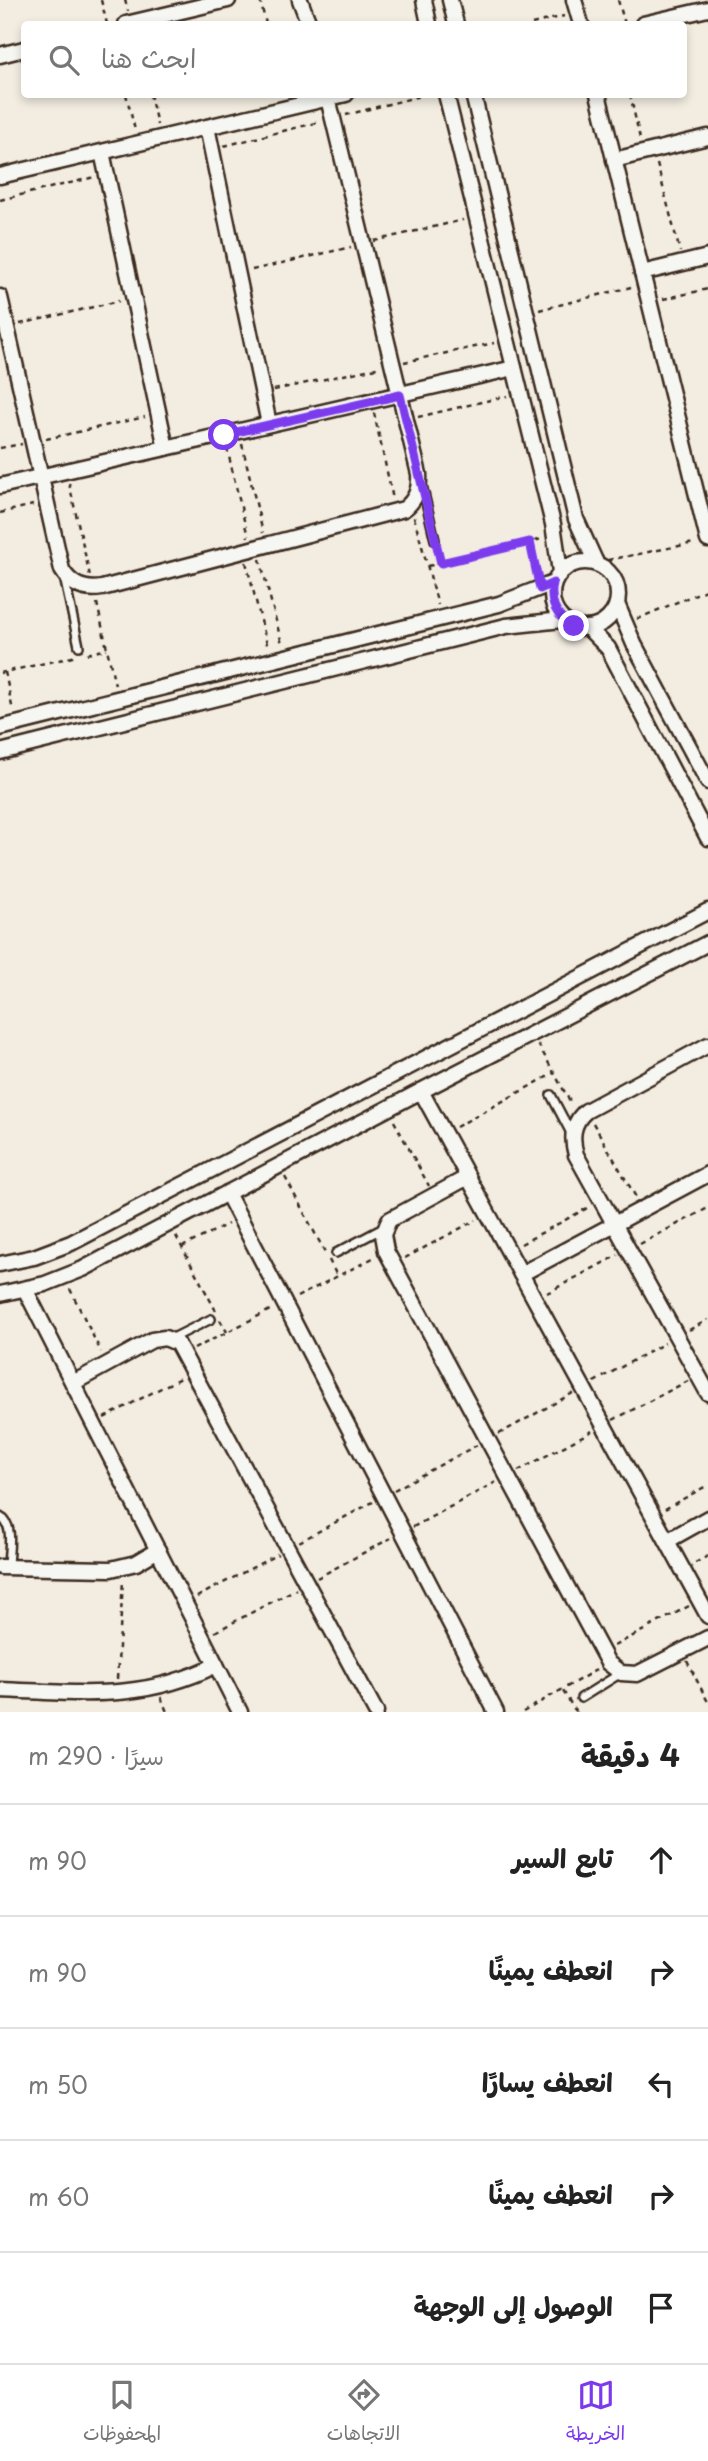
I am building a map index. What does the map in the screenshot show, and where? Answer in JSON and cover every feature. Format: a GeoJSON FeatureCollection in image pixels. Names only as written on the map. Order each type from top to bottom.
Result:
{"type":"FeatureCollection","features":[{"type":"Feature","properties":{"kind":"street"},"geometry":{"type":"LineString","coordinates":[[139,21],[228,0]]}},
{"type":"Feature","properties":{"kind":"street"},"geometry":{"type":"LineString","coordinates":[[424,0],[428,21]]}},
{"type":"Feature","properties":{"kind":"street"},"geometry":{"type":"LineString","coordinates":[[450,0],[455,21]]}},
{"type":"Feature","properties":{"kind":"street"},"geometry":{"type":"LineString","coordinates":[[302,1],[308,21]]}},
{"type":"Feature","properties":{"kind":"street"},"geometry":{"type":"LineString","coordinates":[[656,21],[708,9]]}},
{"type":"Feature","properties":{"kind":"street"},"geometry":{"type":"LineString","coordinates":[[0,55],[21,50]]}},
{"type":"Feature","properties":{"kind":"street"},"geometry":{"type":"LineString","coordinates":[[0,176],[324,98]]}},
{"type":"Feature","properties":{"kind":"street"},"geometry":{"type":"LineString","coordinates":[[0,297],[62,570],[72,582],[93,590],[397,513],[410,504],[419,490],[419,474],[328,98]]}},
{"type":"Feature","properties":{"kind":"street"},"geometry":{"type":"LineString","coordinates":[[447,98],[555,536],[551,582],[552,599],[557,614],[574,626],[588,628],[606,621],[617,604]]}},
{"type":"Feature","properties":{"kind":"street"},"geometry":{"type":"LineString","coordinates":[[474,98],[576,519],[596,563]]}},
{"type":"Feature","properties":{"kind":"street"},"geometry":{"type":"LineString","coordinates":[[599,98],[649,302],[702,541]]}},
{"type":"Feature","properties":{"kind":"street"},"geometry":{"type":"LineString","coordinates":[[207,127],[270,425]]}},
{"type":"Feature","properties":{"kind":"street"},"geometry":{"type":"LineString","coordinates":[[614,160],[708,137]]}},
{"type":"Feature","properties":{"kind":"street"},"geometry":{"type":"LineString","coordinates":[[102,152],[166,448]]}},
{"type":"Feature","properties":{"kind":"street"},"geometry":{"type":"LineString","coordinates":[[643,278],[708,257]]}},
{"type":"Feature","properties":{"kind":"street"},"geometry":{"type":"LineString","coordinates":[[0,486],[514,368]]}},
{"type":"Feature","properties":{"kind":"street"},"geometry":{"type":"LineString","coordinates":[[0,728],[499,604],[551,582],[573,563],[588,561],[608,570],[616,583],[617,604],[625,625],[708,781]]}},
{"type":"Feature","properties":{"kind":"street"},"geometry":{"type":"LineString","coordinates":[[0,752],[506,626],[562,620]]}},
{"type":"Feature","properties":{"kind":"street"},"geometry":{"type":"LineString","coordinates":[[588,628],[613,656],[708,838]]}},
{"type":"Feature","properties":{"kind":"street"},"geometry":{"type":"LineString","coordinates":[[0,1264],[34,1257],[71,1243],[708,911]]}},
{"type":"Feature","properties":{"kind":"street"},"geometry":{"type":"LineString","coordinates":[[0,1294],[64,1277],[708,943]]}},
{"type":"Feature","properties":{"kind":"street"},"geometry":{"type":"LineString","coordinates":[[708,1045],[582,1114],[573,1136],[576,1155],[708,1393]]}},
{"type":"Feature","properties":{"kind":"street"},"geometry":{"type":"LineString","coordinates":[[421,1091],[708,1616]]}},
{"type":"Feature","properties":{"kind":"street"},"geometry":{"type":"LineString","coordinates":[[521,1274],[708,1174]]}},
{"type":"Feature","properties":{"kind":"street"},"geometry":{"type":"LineString","coordinates":[[468,1177],[395,1215],[385,1227],[383,1235],[389,1258],[605,1658],[621,1673],[638,1674],[708,1637]]}},
{"type":"Feature","properties":{"kind":"street"},"geometry":{"type":"LineString","coordinates":[[227,1193],[496,1712]]}},
{"type":"Feature","properties":{"kind":"street"},"geometry":{"type":"LineString","coordinates":[[25,1289],[240,1712]]}},
{"type":"Feature","properties":{"kind":"street"},"geometry":{"type":"LineString","coordinates":[[73,1383],[152,1340],[165,1338],[177,1343],[376,1712]]}},
{"type":"Feature","properties":{"kind":"street"},"geometry":{"type":"LineString","coordinates":[[667,1541],[708,1518]]}},
{"type":"Feature","properties":{"kind":"street"},"geometry":{"type":"LineString","coordinates":[[4,1567],[111,1569],[136,1563],[158,1549]]}},
{"type":"Feature","properties":{"kind":"street"},"geometry":{"type":"LineString","coordinates":[[0,1690],[116,1693],[167,1684],[216,1665]]}},
{"type":"Feature","properties":{"kind":"lane"},"geometry":{"type":"LineString","coordinates":[[419,474],[436,541]]}},
{"type":"Feature","properties":{"kind":"lane"},"geometry":{"type":"LineString","coordinates":[[62,570],[79,646]]}},
{"type":"Feature","properties":{"kind":"lane"},"geometry":{"type":"LineString","coordinates":[[551,1095],[573,1136]]}},
{"type":"Feature","properties":{"kind":"lane"},"geometry":{"type":"LineString","coordinates":[[336,1253],[385,1227]]}},
{"type":"Feature","properties":{"kind":"lane"},"geometry":{"type":"LineString","coordinates":[[172,1339],[211,1319]]}},
{"type":"Feature","properties":{"kind":"lane"},"geometry":{"type":"LineString","coordinates":[[0,1517],[9,1525],[4,1567]]}},
{"type":"Feature","properties":{"kind":"lane"},"geometry":{"type":"LineString","coordinates":[[582,1698],[621,1673]]}},
{"type":"Feature","properties":{"kind":"path"},"geometry":{"type":"LineString","coordinates":[[101,0],[106,21]]}},
{"type":"Feature","properties":{"kind":"path"},"geometry":{"type":"LineString","coordinates":[[260,0],[265,21]]}},
{"type":"Feature","properties":{"kind":"path"},"geometry":{"type":"LineString","coordinates":[[618,0],[624,21]]}},
{"type":"Feature","properties":{"kind":"path"},"geometry":{"type":"LineString","coordinates":[[544,21],[578,12]]}},
{"type":"Feature","properties":{"kind":"path"},"geometry":{"type":"LineString","coordinates":[[127,98],[138,144]]}},
{"type":"Feature","properties":{"kind":"path"},"geometry":{"type":"LineString","coordinates":[[151,98],[161,138]]}},
{"type":"Feature","properties":{"kind":"path"},"geometry":{"type":"LineString","coordinates":[[631,98],[683,263]]}},
{"type":"Feature","properties":{"kind":"path"},"geometry":{"type":"LineString","coordinates":[[0,200],[105,174]]}},
{"type":"Feature","properties":{"kind":"path"},"geometry":{"type":"LineString","coordinates":[[526,313],[643,278]]}},
{"type":"Feature","properties":{"kind":"path"},"geometry":{"type":"LineString","coordinates":[[649,302],[708,289]]}},
{"type":"Feature","properties":{"kind":"path"},"geometry":{"type":"LineString","coordinates":[[7,327],[133,298]]}},
{"type":"Feature","properties":{"kind":"path"},"geometry":{"type":"LineString","coordinates":[[406,420],[520,393]]}},
{"type":"Feature","properties":{"kind":"path"},"geometry":{"type":"LineString","coordinates":[[371,401],[397,513]]}},
{"type":"Feature","properties":{"kind":"path"},"geometry":{"type":"LineString","coordinates":[[0,448],[159,414]]}},
{"type":"Feature","properties":{"kind":"path"},"geometry":{"type":"LineString","coordinates":[[239,432],[255,550],[279,659]]}},
{"type":"Feature","properties":{"kind":"path"},"geometry":{"type":"LineString","coordinates":[[224,435],[255,550],[279,659]]}},
{"type":"Feature","properties":{"kind":"path"},"geometry":{"type":"LineString","coordinates":[[0,513],[47,502]]}},
{"type":"Feature","properties":{"kind":"path"},"geometry":{"type":"LineString","coordinates":[[410,504],[442,618]]}},
{"type":"Feature","properties":{"kind":"path"},"geometry":{"type":"LineString","coordinates":[[428,566],[555,536]]}},
{"type":"Feature","properties":{"kind":"path"},"geometry":{"type":"LineString","coordinates":[[436,541],[441,563]]}},
{"type":"Feature","properties":{"kind":"path"},"geometry":{"type":"LineString","coordinates":[[596,563],[702,541]]}},
{"type":"Feature","properties":{"kind":"path"},"geometry":{"type":"LineString","coordinates":[[530,542],[551,582]]}},
{"type":"Feature","properties":{"kind":"path"},"geometry":{"type":"LineString","coordinates":[[625,625],[708,589]]}},
{"type":"Feature","properties":{"kind":"path"},"geometry":{"type":"LineString","coordinates":[[15,724],[2,673],[107,649]]}},
{"type":"Feature","properties":{"kind":"path"},"geometry":{"type":"LineString","coordinates":[[533,1033],[554,1073],[643,1208]]}},
{"type":"Feature","properties":{"kind":"path"},"geometry":{"type":"LineString","coordinates":[[444,1133],[554,1073]]}},
{"type":"Feature","properties":{"kind":"path"},"geometry":{"type":"LineString","coordinates":[[387,1108],[434,1195]]}},
{"type":"Feature","properties":{"kind":"path"},"geometry":{"type":"LineString","coordinates":[[279,1166],[337,1276]]}},
{"type":"Feature","properties":{"kind":"path"},"geometry":{"type":"LineString","coordinates":[[509,1251],[601,1201]]}},
{"type":"Feature","properties":{"kind":"path"},"geometry":{"type":"LineString","coordinates":[[535,1299],[708,1208]]}},
{"type":"Feature","properties":{"kind":"path"},"geometry":{"type":"LineString","coordinates":[[185,1354],[337,1276],[389,1258],[488,1213]]}},
{"type":"Feature","properties":{"kind":"path"},"geometry":{"type":"LineString","coordinates":[[182,1247],[240,1218]]}},
{"type":"Feature","properties":{"kind":"path"},"geometry":{"type":"LineString","coordinates":[[169,1224],[227,1332]]}},
{"type":"Feature","properties":{"kind":"path"},"geometry":{"type":"LineString","coordinates":[[64,1277],[107,1364]]}},
{"type":"Feature","properties":{"kind":"path"},"geometry":{"type":"LineString","coordinates":[[185,1604],[708,1320]]}},
{"type":"Feature","properties":{"kind":"path"},"geometry":{"type":"LineString","coordinates":[[94,1424],[194,1371]]}},
{"type":"Feature","properties":{"kind":"path"},"geometry":{"type":"LineString","coordinates":[[203,1639],[698,1376]]}},
{"type":"Feature","properties":{"kind":"path"},"geometry":{"type":"LineString","coordinates":[[653,1516],[708,1485]]}},
{"type":"Feature","properties":{"kind":"path"},"geometry":{"type":"LineString","coordinates":[[116,1693],[124,1567]]}},
{"type":"Feature","properties":{"kind":"path"},"geometry":{"type":"LineString","coordinates":[[523,1712],[699,1600]]}},
{"type":"Feature","properties":{"kind":"path"},"geometry":{"type":"LineString","coordinates":[[682,1651],[708,1702]]}},
{"type":"Feature","properties":{"kind":"path"},"geometry":{"type":"LineString","coordinates":[[563,1689],[576,1712]]}},
{"type":"Feature","properties":{"kind":"route"},"geometry":{"type":"LineString","coordinates":[[224,435],[400,395],[441,563],[530,542],[540,589],[553,583],[552,599],[557,614],[574,626]]}}]}
